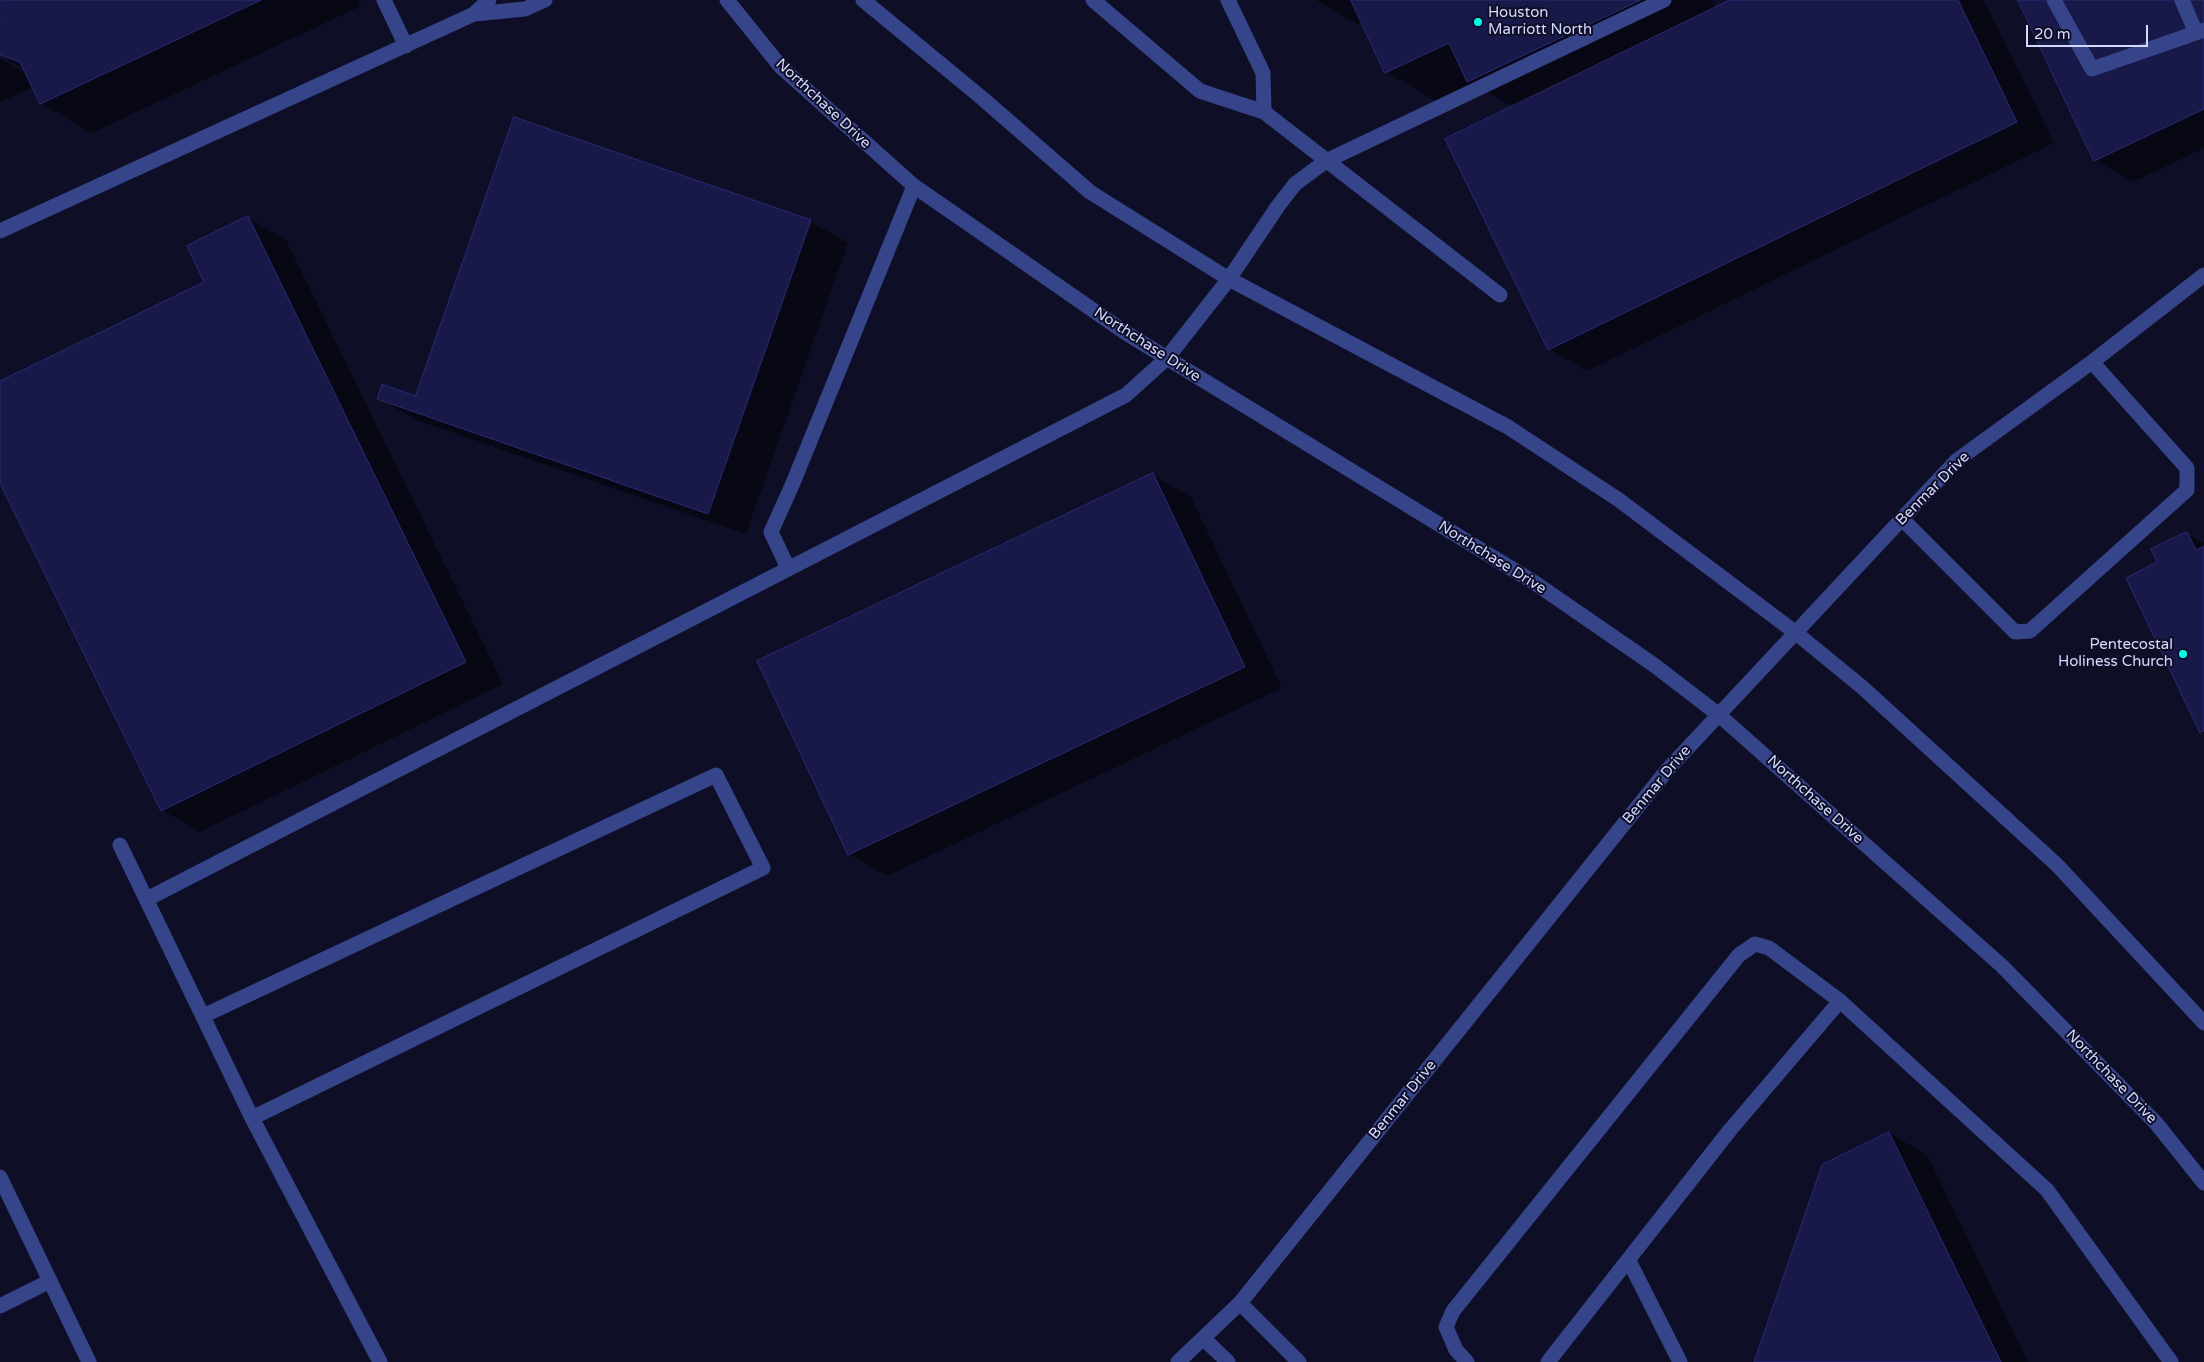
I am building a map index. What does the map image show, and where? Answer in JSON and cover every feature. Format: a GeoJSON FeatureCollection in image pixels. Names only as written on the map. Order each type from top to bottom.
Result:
{"type":"FeatureCollection","features":[{"type":"Feature","properties":{"kind":"street"},"geometry":{"type":"LineString","coordinates":[[384,0],[406,46]]}},
{"type":"Feature","properties":{"kind":"street"},"geometry":{"type":"LineString","coordinates":[[0,231],[474,14],[489,0]]}},
{"type":"Feature","properties":{"kind":"street"},"geometry":{"type":"LineString","coordinates":[[474,14],[525,9],[544,0]]}},
{"type":"Feature","properties":{"kind":"street","name":"Northchase Drive"},"geometry":{"type":"LineString","coordinates":[[727,0],[781,67],[914,186],[1126,333],[1535,583],[1654,665],[1720,715],[2002,966],[2156,1123],[2204,1183]]}},
{"type":"Feature","properties":{"kind":"street"},"geometry":{"type":"LineString","coordinates":[[863,0],[982,98],[1090,192],[1228,279],[1508,427],[1619,500],[1796,633],[1862,687],[2057,865],[2204,1023]]}},
{"type":"Feature","properties":{"kind":"street"},"geometry":{"type":"LineString","coordinates":[[1093,0],[1200,91],[1264,112],[1500,295]]}},
{"type":"Feature","properties":{"kind":"street"},"geometry":{"type":"LineString","coordinates":[[1228,0],[1263,73],[1264,112]]}},
{"type":"Feature","properties":{"kind":"street"},"geometry":{"type":"LineString","coordinates":[[146,899],[1126,395],[1167,358],[1228,279],[1295,184],[1326,161],[1664,0]]}},
{"type":"Feature","properties":{"kind":"street"},"geometry":{"type":"LineString","coordinates":[[2054,0],[2092,69],[2200,32],[2182,0]]}},
{"type":"Feature","properties":{"kind":"street"},"geometry":{"type":"LineString","coordinates":[[788,568],[771,532],[914,186]]}},
{"type":"Feature","properties":{"kind":"street","name":"Benmar Drive"},"geometry":{"type":"LineString","coordinates":[[1178,1362],[1240,1303],[1668,769],[1956,461],[2092,362],[2204,275]]}},
{"type":"Feature","properties":{"kind":"street"},"geometry":{"type":"LineString","coordinates":[[1902,519],[2015,632],[2030,631],[2187,490],[2187,468],[2092,362]]}},
{"type":"Feature","properties":{"kind":"street"},"geometry":{"type":"LineString","coordinates":[[203,1016],[716,775],[763,868],[252,1118]]}},
{"type":"Feature","properties":{"kind":"street"},"geometry":{"type":"LineString","coordinates":[[120,845],[252,1118],[380,1362]]}},
{"type":"Feature","properties":{"kind":"street"},"geometry":{"type":"LineString","coordinates":[[1468,1362],[1456,1350],[1446,1327],[1453,1310],[1739,955],[1755,944],[1769,948],[1840,1001],[2047,1190],[2171,1362]]}},
{"type":"Feature","properties":{"kind":"street"},"geometry":{"type":"LineString","coordinates":[[1548,1362],[1730,1130],[1840,1001]]}},
{"type":"Feature","properties":{"kind":"street"},"geometry":{"type":"LineString","coordinates":[[0,1177],[89,1362]]}},
{"type":"Feature","properties":{"kind":"street"},"geometry":{"type":"LineString","coordinates":[[1629,1261],[1680,1362]]}},
{"type":"Feature","properties":{"kind":"street"},"geometry":{"type":"LineString","coordinates":[[0,1306],[50,1282]]}},
{"type":"Feature","properties":{"kind":"street"},"geometry":{"type":"LineString","coordinates":[[1240,1303],[1299,1362]]}},
{"type":"Feature","properties":{"kind":"street"},"geometry":{"type":"LineString","coordinates":[[1204,1339],[1228,1362]]}},
{"type":"Feature","properties":{"kind":"building"},"geometry":{"type":"Polygon","coordinates":[[[0,0],[261,0],[40,104],[20,62],[0,55],[0,0]]]}},
{"type":"Feature","properties":{"kind":"building","name":"Houston Marriott North"},"geometry":{"type":"Polygon","coordinates":[[[1351,0],[1641,0],[1467,82],[1449,43],[1385,73],[1351,0]]]}},
{"type":"Feature","properties":{"kind":"building"},"geometry":{"type":"Polygon","coordinates":[[[1730,0],[1958,0],[2017,122],[1548,350],[1445,139],[1730,0]]]}},
{"type":"Feature","properties":{"kind":"building"},"geometry":{"type":"Polygon","coordinates":[[[2018,0],[2204,0],[2204,109],[2094,161],[2018,0]]]}},
{"type":"Feature","properties":{"kind":"building"},"geometry":{"type":"Polygon","coordinates":[[[514,117],[811,220],[708,514],[377,399],[382,384],[415,396],[514,117]]]}},
{"type":"Feature","properties":{"kind":"building"},"geometry":{"type":"Polygon","coordinates":[[[248,216],[466,662],[161,811],[0,483],[0,381],[204,282],[187,246],[248,216]]]}},
{"type":"Feature","properties":{"kind":"building"},"geometry":{"type":"Polygon","coordinates":[[[1153,473],[1245,667],[848,855],[757,661],[1153,473]]]}},
{"type":"Feature","properties":{"kind":"building","name":"Pentecostal Holiness Church"},"geometry":{"type":"Polygon","coordinates":[[[2187,532],[2196,550],[2204,546],[2204,731],[2200,733],[2126,578],[2157,562],[2151,549],[2187,532]]]}},
{"type":"Feature","properties":{"kind":"building"},"geometry":{"type":"Polygon","coordinates":[[[1889,1132],[2001,1362],[1754,1362],[1822,1165],[1889,1132]]]}},
{"type":"Feature","properties":{"kind":"place","name":"Houston Marriott North"},"geometry":{"type":"Point","coordinates":[1478,22]}},
{"type":"Feature","properties":{"kind":"place","name":"Pentecostal Holiness Church"},"geometry":{"type":"Point","coordinates":[2183,654]}}]}
